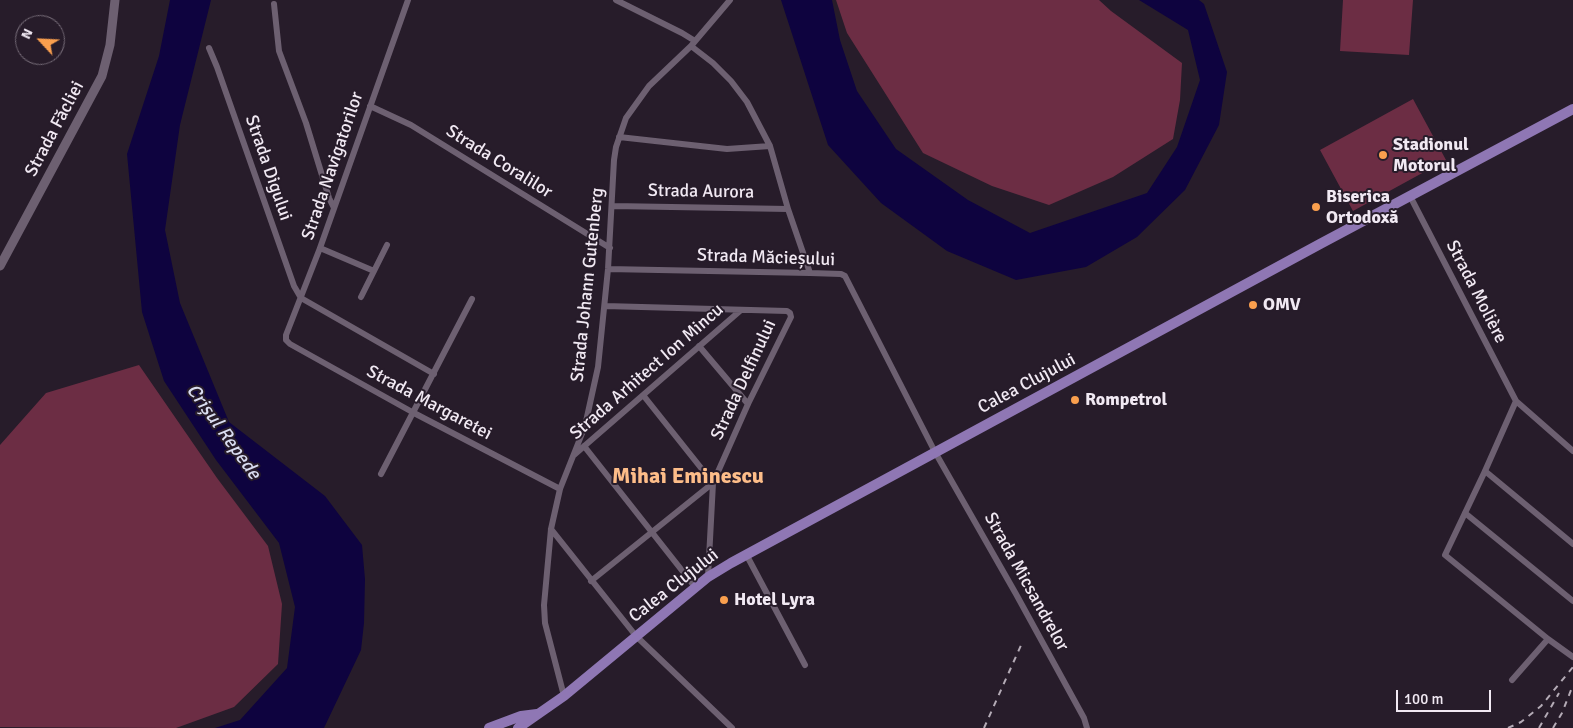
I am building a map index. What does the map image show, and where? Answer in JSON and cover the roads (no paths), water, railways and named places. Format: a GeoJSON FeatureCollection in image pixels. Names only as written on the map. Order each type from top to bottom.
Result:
{"type":"FeatureCollection","features":[{"type":"Feature","properties":{"kind":"main road","name":"Calea Clujului"},"geometry":{"type":"LineString","coordinates":[[538,714],[564,696],[708,577],[746,554],[1573,109]]}},
{"type":"Feature","properties":{"kind":"main road"},"geometry":{"type":"LineString","coordinates":[[490,728],[511,719],[538,714]]}},
{"type":"Feature","properties":{"kind":"main road"},"geometry":{"type":"LineString","coordinates":[[518,728],[538,714]]}},
{"type":"Feature","properties":{"kind":"main road"},"geometry":{"type":"LineString","coordinates":[[500,728],[504,727],[511,719]]}},
{"type":"Feature","properties":{"kind":"street","name":"Strada Făcliei"},"geometry":{"type":"LineString","coordinates":[[0,266],[102,76],[110,45],[115,0]]}},
{"type":"Feature","properties":{"kind":"street","name":"Strada Navigatorilor"},"geometry":{"type":"LineString","coordinates":[[286,340],[286,335],[320,248],[408,0]]}},
{"type":"Feature","properties":{"kind":"street"},"geometry":{"type":"LineString","coordinates":[[616,0],[682,33],[725,75],[747,102],[770,146],[788,209],[810,273]]}},
{"type":"Feature","properties":{"kind":"street","name":"Strada Johann Gutenberg"},"geometry":{"type":"LineString","coordinates":[[564,696],[545,623],[544,604],[551,529],[560,489],[585,426],[598,367],[610,248],[614,160],[619,136],[626,118],[649,86],[693,44],[730,0]]}},
{"type":"Feature","properties":{"kind":"street"},"geometry":{"type":"LineString","coordinates":[[274,4],[279,51],[306,123],[329,198],[334,208]]}},
{"type":"Feature","properties":{"kind":"street","name":"Strada Digului"},"geometry":{"type":"LineString","coordinates":[[208,48],[217,67],[294,286],[301,298]]}},
{"type":"Feature","properties":{"kind":"street","name":"Strada Coralilor"},"geometry":{"type":"LineString","coordinates":[[370,106],[411,125],[610,248]]}},
{"type":"Feature","properties":{"kind":"street"},"geometry":{"type":"LineString","coordinates":[[619,136],[727,149],[770,146]]}},
{"type":"Feature","properties":{"kind":"street","name":"Strada Molière"},"geometry":{"type":"LineString","coordinates":[[1410,196],[1516,401],[1573,451]]}},
{"type":"Feature","properties":{"kind":"street","name":"Strada Aurora"},"geometry":{"type":"LineString","coordinates":[[613,206],[788,209]]}},
{"type":"Feature","properties":{"kind":"street"},"geometry":{"type":"LineString","coordinates":[[361,297],[387,245]]}},
{"type":"Feature","properties":{"kind":"street"},"geometry":{"type":"LineString","coordinates":[[320,248],[374,271]]}},
{"type":"Feature","properties":{"kind":"street","name":"Strada Măcieșului"},"geometry":{"type":"LineString","coordinates":[[608,269],[810,273],[841,274],[845,276],[935,452]]}},
{"type":"Feature","properties":{"kind":"street"},"geometry":{"type":"LineString","coordinates":[[301,298],[434,374]]}},
{"type":"Feature","properties":{"kind":"street"},"geometry":{"type":"LineString","coordinates":[[381,474],[472,299]]}},
{"type":"Feature","properties":{"kind":"street"},"geometry":{"type":"LineString","coordinates":[[605,306],[741,310]]}},
{"type":"Feature","properties":{"kind":"street","name":"Strada Delfinului"},"geometry":{"type":"LineString","coordinates":[[708,577],[713,483],[790,316],[790,313],[787,311],[741,310]]}},
{"type":"Feature","properties":{"kind":"street","name":"Strada Arhitect Ion Mincu"},"geometry":{"type":"LineString","coordinates":[[572,456],[741,310]]}},
{"type":"Feature","properties":{"kind":"street","name":"Strada Margaretei"},"geometry":{"type":"LineString","coordinates":[[286,340],[414,413],[560,489]]}},
{"type":"Feature","properties":{"kind":"street"},"geometry":{"type":"LineString","coordinates":[[699,346],[748,404]]}},
{"type":"Feature","properties":{"kind":"street"},"geometry":{"type":"LineString","coordinates":[[591,581],[713,483],[643,395]]}},
{"type":"Feature","properties":{"kind":"street"},"geometry":{"type":"LineString","coordinates":[[1516,401],[1466,514],[1445,555],[1548,639],[1573,657]]}},
{"type":"Feature","properties":{"kind":"street"},"geometry":{"type":"LineString","coordinates":[[584,446],[695,587]]}},
{"type":"Feature","properties":{"kind":"street","name":"Strada Micsandrelor"},"geometry":{"type":"LineString","coordinates":[[935,452],[1016,594],[1084,718],[1087,728]]}},
{"type":"Feature","properties":{"kind":"street"},"geometry":{"type":"LineString","coordinates":[[1485,471],[1573,544]]}},
{"type":"Feature","properties":{"kind":"street"},"geometry":{"type":"LineString","coordinates":[[1466,514],[1573,601]]}},
{"type":"Feature","properties":{"kind":"street"},"geometry":{"type":"LineString","coordinates":[[551,529],[636,636],[732,728]]}},
{"type":"Feature","properties":{"kind":"street"},"geometry":{"type":"LineString","coordinates":[[746,554],[805,665]]}},
{"type":"Feature","properties":{"kind":"street"},"geometry":{"type":"LineString","coordinates":[[1512,680],[1548,639]]}},
{"type":"Feature","properties":{"kind":"street","name":"Calea Clujului"},"geometry":{"type":"LineString","coordinates":[[524,728],[538,714]]}},
{"type":"Feature","properties":{"kind":"water","name":"Crișul Repede"},"geometry":{"type":"Polygon","coordinates":[[[170,0],[211,0],[180,125],[165,230],[180,303],[229,422],[325,496],[362,545],[365,579],[361,650],[324,728],[215,728],[240,720],[287,668],[295,607],[279,543],[216,460],[164,381],[142,312],[127,154],[159,56],[170,0]]]}},
{"type":"Feature","properties":{"kind":"water"},"geometry":{"type":"Polygon","coordinates":[[[781,0],[832,0],[840,40],[857,91],[896,149],[968,200],[1030,233],[1147,193],[1177,147],[1200,80],[1188,30],[1139,0],[1199,0],[1204,4],[1227,72],[1219,125],[1185,190],[1137,237],[1086,267],[1016,280],[947,251],[881,203],[828,145],[781,0]]]}},
{"type":"Feature","properties":{"kind":"railway"},"geometry":{"type":"LineString","coordinates":[[984,728],[1022,643]]}},
{"type":"Feature","properties":{"kind":"railway"},"geometry":{"type":"LineString","coordinates":[[1508,728],[1521,722],[1541,706],[1573,667]]}},
{"type":"Feature","properties":{"kind":"railway"},"geometry":{"type":"LineString","coordinates":[[1553,728],[1562,713],[1573,685]]}},
{"type":"Feature","properties":{"kind":"railway"},"geometry":{"type":"LineString","coordinates":[[1539,728],[1559,693]]}},
{"type":"Feature","properties":{"kind":"place","name":"Stadionul Motorul"},"geometry":{"type":"Point","coordinates":[1383,155]}},
{"type":"Feature","properties":{"kind":"place","name":"Biserica Ortodoxă"},"geometry":{"type":"Point","coordinates":[1316,207]}},
{"type":"Feature","properties":{"kind":"place","name":"OMV"},"geometry":{"type":"Point","coordinates":[1253,305]}},
{"type":"Feature","properties":{"kind":"place","name":"Rompetrol"},"geometry":{"type":"Point","coordinates":[1075,400]}},
{"type":"Feature","properties":{"kind":"place","name":"Hotel Lyra"},"geometry":{"type":"Point","coordinates":[724,600]}},
{"type":"Feature","properties":{"kind":"district","name":"Mihai Eminescu"},"geometry":{"type":"Point","coordinates":[688,477]}}]}
